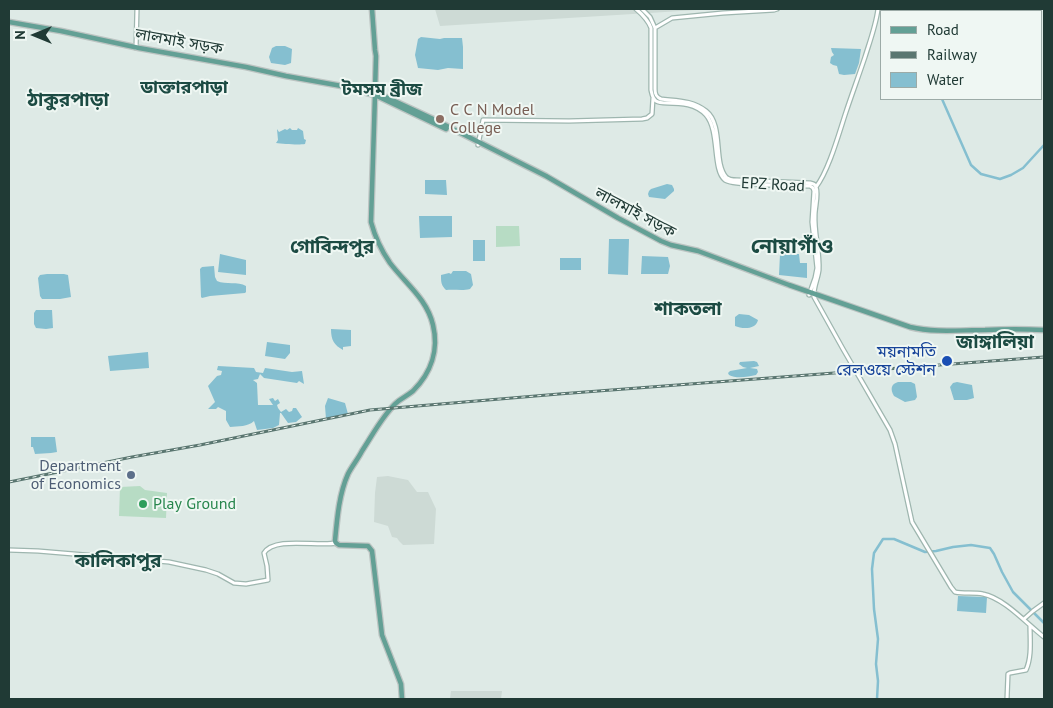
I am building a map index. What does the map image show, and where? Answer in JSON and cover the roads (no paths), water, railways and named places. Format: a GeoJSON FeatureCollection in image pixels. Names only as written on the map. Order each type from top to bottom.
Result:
{"type":"FeatureCollection","features":[{"type":"Feature","properties":{"kind":"main road"},"geometry":{"type":"LineString","coordinates":[[136,48],[137,9]]}},
{"type":"Feature","properties":{"kind":"main road"},"geometry":{"type":"LineString","coordinates":[[336,544],[339,510],[348,473],[390,410],[412,392],[428,372],[434,356],[434,326],[426,306],[392,264],[375,238],[371,222],[376,56],[372,9]]}},
{"type":"Feature","properties":{"kind":"main road"},"geometry":{"type":"LineString","coordinates":[[478,144],[483,120],[582,121],[642,119],[650,117],[652,114],[653,98],[651,90],[651,28],[649,22],[636,9]]}},
{"type":"Feature","properties":{"kind":"main road"},"geometry":{"type":"LineString","coordinates":[[642,9],[650,17],[655,28],[672,18],[723,12],[777,9]]}},
{"type":"Feature","properties":{"kind":"main road"},"geometry":{"type":"LineString","coordinates":[[815,188],[820,182],[829,161],[871,39],[878,9]]}},
{"type":"Feature","properties":{"kind":"main road","name":"লালমাই সড়ক"},"geometry":{"type":"LineString","coordinates":[[9,22],[374,93],[559,186],[666,245],[697,253],[899,326],[924,332],[1044,331]]}},
{"type":"Feature","properties":{"kind":"main road","name":"EPZ Road"},"geometry":{"type":"LineString","coordinates":[[655,28],[654,88],[658,98],[686,101],[699,106],[709,114],[716,128],[723,171],[729,179],[766,183]]}},
{"type":"Feature","properties":{"kind":"main road","name":"EPZ Road"},"geometry":{"type":"LineString","coordinates":[[653,98],[661,102],[687,104],[706,114],[712,125],[720,169],[726,181],[732,183],[810,183],[815,185],[817,192],[815,213],[818,268],[812,295]]}},
{"type":"Feature","properties":{"kind":"main road"},"geometry":{"type":"LineString","coordinates":[[812,295],[842,350],[890,430],[895,444],[912,522],[955,592],[985,594],[1003,603],[1044,637]]}},
{"type":"Feature","properties":{"kind":"main road"},"geometry":{"type":"LineString","coordinates":[[9,550],[168,562],[202,568],[234,583],[246,584],[268,580],[264,552],[272,546],[286,543],[368,546],[372,550],[382,635],[401,684],[402,699]]}},
{"type":"Feature","properties":{"kind":"main road"},"geometry":{"type":"LineString","coordinates":[[1024,619],[1044,604]]}},
{"type":"Feature","properties":{"kind":"main road"},"geometry":{"type":"LineString","coordinates":[[1007,699],[1008,674],[1010,672],[1026,670],[1028,666],[1030,626]]}},
{"type":"Feature","properties":{"kind":"water"},"geometry":{"type":"Polygon","coordinates":[[[421,37],[440,39],[462,38],[463,69],[448,68],[438,70],[418,68],[415,55],[418,39],[421,37]]]}},
{"type":"Feature","properties":{"kind":"water"},"geometry":{"type":"Polygon","coordinates":[[[285,46],[292,49],[291,63],[285,65],[271,63],[269,57],[272,48],[285,46]]]}},
{"type":"Feature","properties":{"kind":"water"},"geometry":{"type":"Polygon","coordinates":[[[831,48],[861,49],[855,74],[839,74],[837,66],[830,63],[831,57],[834,55],[831,48]]]}},
{"type":"Feature","properties":{"kind":"water"},"geometry":{"type":"Polygon","coordinates":[[[290,128],[297,130],[298,128],[303,131],[304,139],[306,140],[305,144],[276,143],[278,140],[277,129],[279,132],[290,128]]]}},
{"type":"Feature","properties":{"kind":"water"},"geometry":{"type":"Polygon","coordinates":[[[425,180],[446,180],[447,195],[425,194],[425,180]]]}},
{"type":"Feature","properties":{"kind":"water"},"geometry":{"type":"Polygon","coordinates":[[[667,184],[672,185],[674,191],[665,199],[649,197],[648,194],[651,189],[667,184]]]}},
{"type":"Feature","properties":{"kind":"water"},"geometry":{"type":"Polygon","coordinates":[[[419,216],[452,216],[452,237],[420,238],[419,216]]]}},
{"type":"Feature","properties":{"kind":"water"},"geometry":{"type":"Polygon","coordinates":[[[609,239],[629,239],[628,275],[608,274],[609,239]]]}},
{"type":"Feature","properties":{"kind":"water"},"geometry":{"type":"Polygon","coordinates":[[[473,240],[485,240],[485,261],[473,261],[473,240]]]}},
{"type":"Feature","properties":{"kind":"water"},"geometry":{"type":"Polygon","coordinates":[[[220,254],[246,260],[246,275],[218,272],[220,254]]]}},
{"type":"Feature","properties":{"kind":"water"},"geometry":{"type":"Polygon","coordinates":[[[780,254],[799,254],[800,263],[807,263],[807,278],[779,275],[780,254]]]}},
{"type":"Feature","properties":{"kind":"water"},"geometry":{"type":"Polygon","coordinates":[[[642,256],[668,257],[670,266],[668,274],[641,274],[642,256]]]}},
{"type":"Feature","properties":{"kind":"water"},"geometry":{"type":"Polygon","coordinates":[[[560,258],[581,258],[581,270],[560,270],[560,258]]]}},
{"type":"Feature","properties":{"kind":"water"},"geometry":{"type":"Polygon","coordinates":[[[214,266],[217,281],[246,286],[246,292],[202,298],[200,269],[202,267],[214,266]]]}},
{"type":"Feature","properties":{"kind":"water"},"geometry":{"type":"Polygon","coordinates":[[[453,271],[466,271],[471,274],[473,285],[470,289],[446,290],[443,287],[441,275],[451,274],[453,271]]]}},
{"type":"Feature","properties":{"kind":"water"},"geometry":{"type":"Polygon","coordinates":[[[40,275],[68,275],[71,297],[42,299],[38,278],[40,275]]]}},
{"type":"Feature","properties":{"kind":"water"},"geometry":{"type":"Polygon","coordinates":[[[36,310],[52,310],[53,328],[36,328],[34,313],[36,310]]]}},
{"type":"Feature","properties":{"kind":"water"},"geometry":{"type":"Polygon","coordinates":[[[739,314],[749,315],[758,320],[757,323],[755,326],[748,328],[735,326],[735,317],[739,314]]]}},
{"type":"Feature","properties":{"kind":"water"},"geometry":{"type":"Polygon","coordinates":[[[331,329],[351,330],[351,346],[343,347],[343,350],[337,346],[332,339],[331,329]]]}},
{"type":"Feature","properties":{"kind":"water"},"geometry":{"type":"Polygon","coordinates":[[[267,342],[290,345],[290,353],[285,359],[265,356],[267,342]]]}},
{"type":"Feature","properties":{"kind":"water"},"geometry":{"type":"Polygon","coordinates":[[[148,352],[149,368],[110,371],[108,356],[148,352]]]}},
{"type":"Feature","properties":{"kind":"water"},"geometry":{"type":"Polygon","coordinates":[[[754,361],[759,366],[750,368],[757,369],[756,375],[739,377],[729,375],[730,371],[747,368],[739,364],[740,362],[754,361]]]}},
{"type":"Feature","properties":{"kind":"water"},"geometry":{"type":"Polygon","coordinates":[[[218,366],[254,368],[256,372],[263,373],[265,368],[292,372],[302,371],[304,384],[299,381],[297,383],[264,378],[260,374],[258,379],[253,380],[257,383],[258,405],[273,405],[269,399],[273,398],[275,401],[278,399],[280,403],[277,405],[281,412],[286,409],[289,412],[296,408],[302,417],[296,422],[288,423],[280,413],[279,425],[273,428],[257,430],[254,421],[246,425],[230,427],[226,420],[226,411],[218,407],[216,409],[208,409],[215,402],[208,386],[217,376],[221,375],[222,371],[217,370],[218,366]]]}},
{"type":"Feature","properties":{"kind":"water"},"geometry":{"type":"Polygon","coordinates":[[[898,382],[911,382],[915,384],[917,397],[915,400],[905,402],[894,396],[892,387],[898,382]]]}},
{"type":"Feature","properties":{"kind":"water"},"geometry":{"type":"Polygon","coordinates":[[[953,383],[972,385],[974,398],[954,400],[950,387],[953,383]]]}},
{"type":"Feature","properties":{"kind":"water"},"geometry":{"type":"Polygon","coordinates":[[[328,398],[345,403],[348,414],[326,419],[325,406],[328,398]]]}},
{"type":"Feature","properties":{"kind":"water"},"geometry":{"type":"Polygon","coordinates":[[[31,437],[55,437],[57,452],[35,454],[33,447],[31,447],[31,437]]]}},
{"type":"Feature","properties":{"kind":"water"},"geometry":{"type":"Polygon","coordinates":[[[958,596],[987,597],[986,613],[957,611],[958,596]]]}},
{"type":"Feature","properties":{"kind":"waterway"},"geometry":{"type":"LineString","coordinates":[[942,100],[971,165],[981,174],[1000,179],[1011,175],[1023,168],[1044,145]]}},
{"type":"Feature","properties":{"kind":"waterway"},"geometry":{"type":"LineString","coordinates":[[877,699],[878,681],[876,664],[878,639],[872,569],[874,553],[883,539],[894,539],[925,552],[971,545],[990,548],[1013,592],[1044,623]]}},
{"type":"Feature","properties":{"kind":"railway"},"geometry":{"type":"LineString","coordinates":[[9,482],[370,410],[1044,357]]}},
{"type":"Feature","properties":{"kind":"place","name":"C C N Model College"},"geometry":{"type":"Point","coordinates":[440,119]}},
{"type":"Feature","properties":{"kind":"place","name":"ময়নামতি রেলওয়ে স্টেশন"},"geometry":{"type":"Point","coordinates":[947,361]}},
{"type":"Feature","properties":{"kind":"place","name":"Department of Economics"},"geometry":{"type":"Point","coordinates":[131,475]}},
{"type":"Feature","properties":{"kind":"place","name":"Play Ground"},"geometry":{"type":"Point","coordinates":[143,504]}},
{"type":"Feature","properties":{"kind":"district","name":"ডাক্তারপাড়া"},"geometry":{"type":"Point","coordinates":[184,88]}},
{"type":"Feature","properties":{"kind":"district","name":"টমসম ব্রীজ"},"geometry":{"type":"Point","coordinates":[382,90]}},
{"type":"Feature","properties":{"kind":"district","name":"ঠাকুরপাড়া"},"geometry":{"type":"Point","coordinates":[68,101]}},
{"type":"Feature","properties":{"kind":"district","name":"নোয়াগাঁও"},"geometry":{"type":"Point","coordinates":[792,247]}},
{"type":"Feature","properties":{"kind":"district","name":"গোবিন্দপুর"},"geometry":{"type":"Point","coordinates":[332,248]}},
{"type":"Feature","properties":{"kind":"district","name":"শাকতলা"},"geometry":{"type":"Point","coordinates":[688,310]}},
{"type":"Feature","properties":{"kind":"district","name":"জাঙ্গালিয়া"},"geometry":{"type":"Point","coordinates":[995,343]}},
{"type":"Feature","properties":{"kind":"district","name":"কালিকাপুর"},"geometry":{"type":"Point","coordinates":[118,562]}}]}
